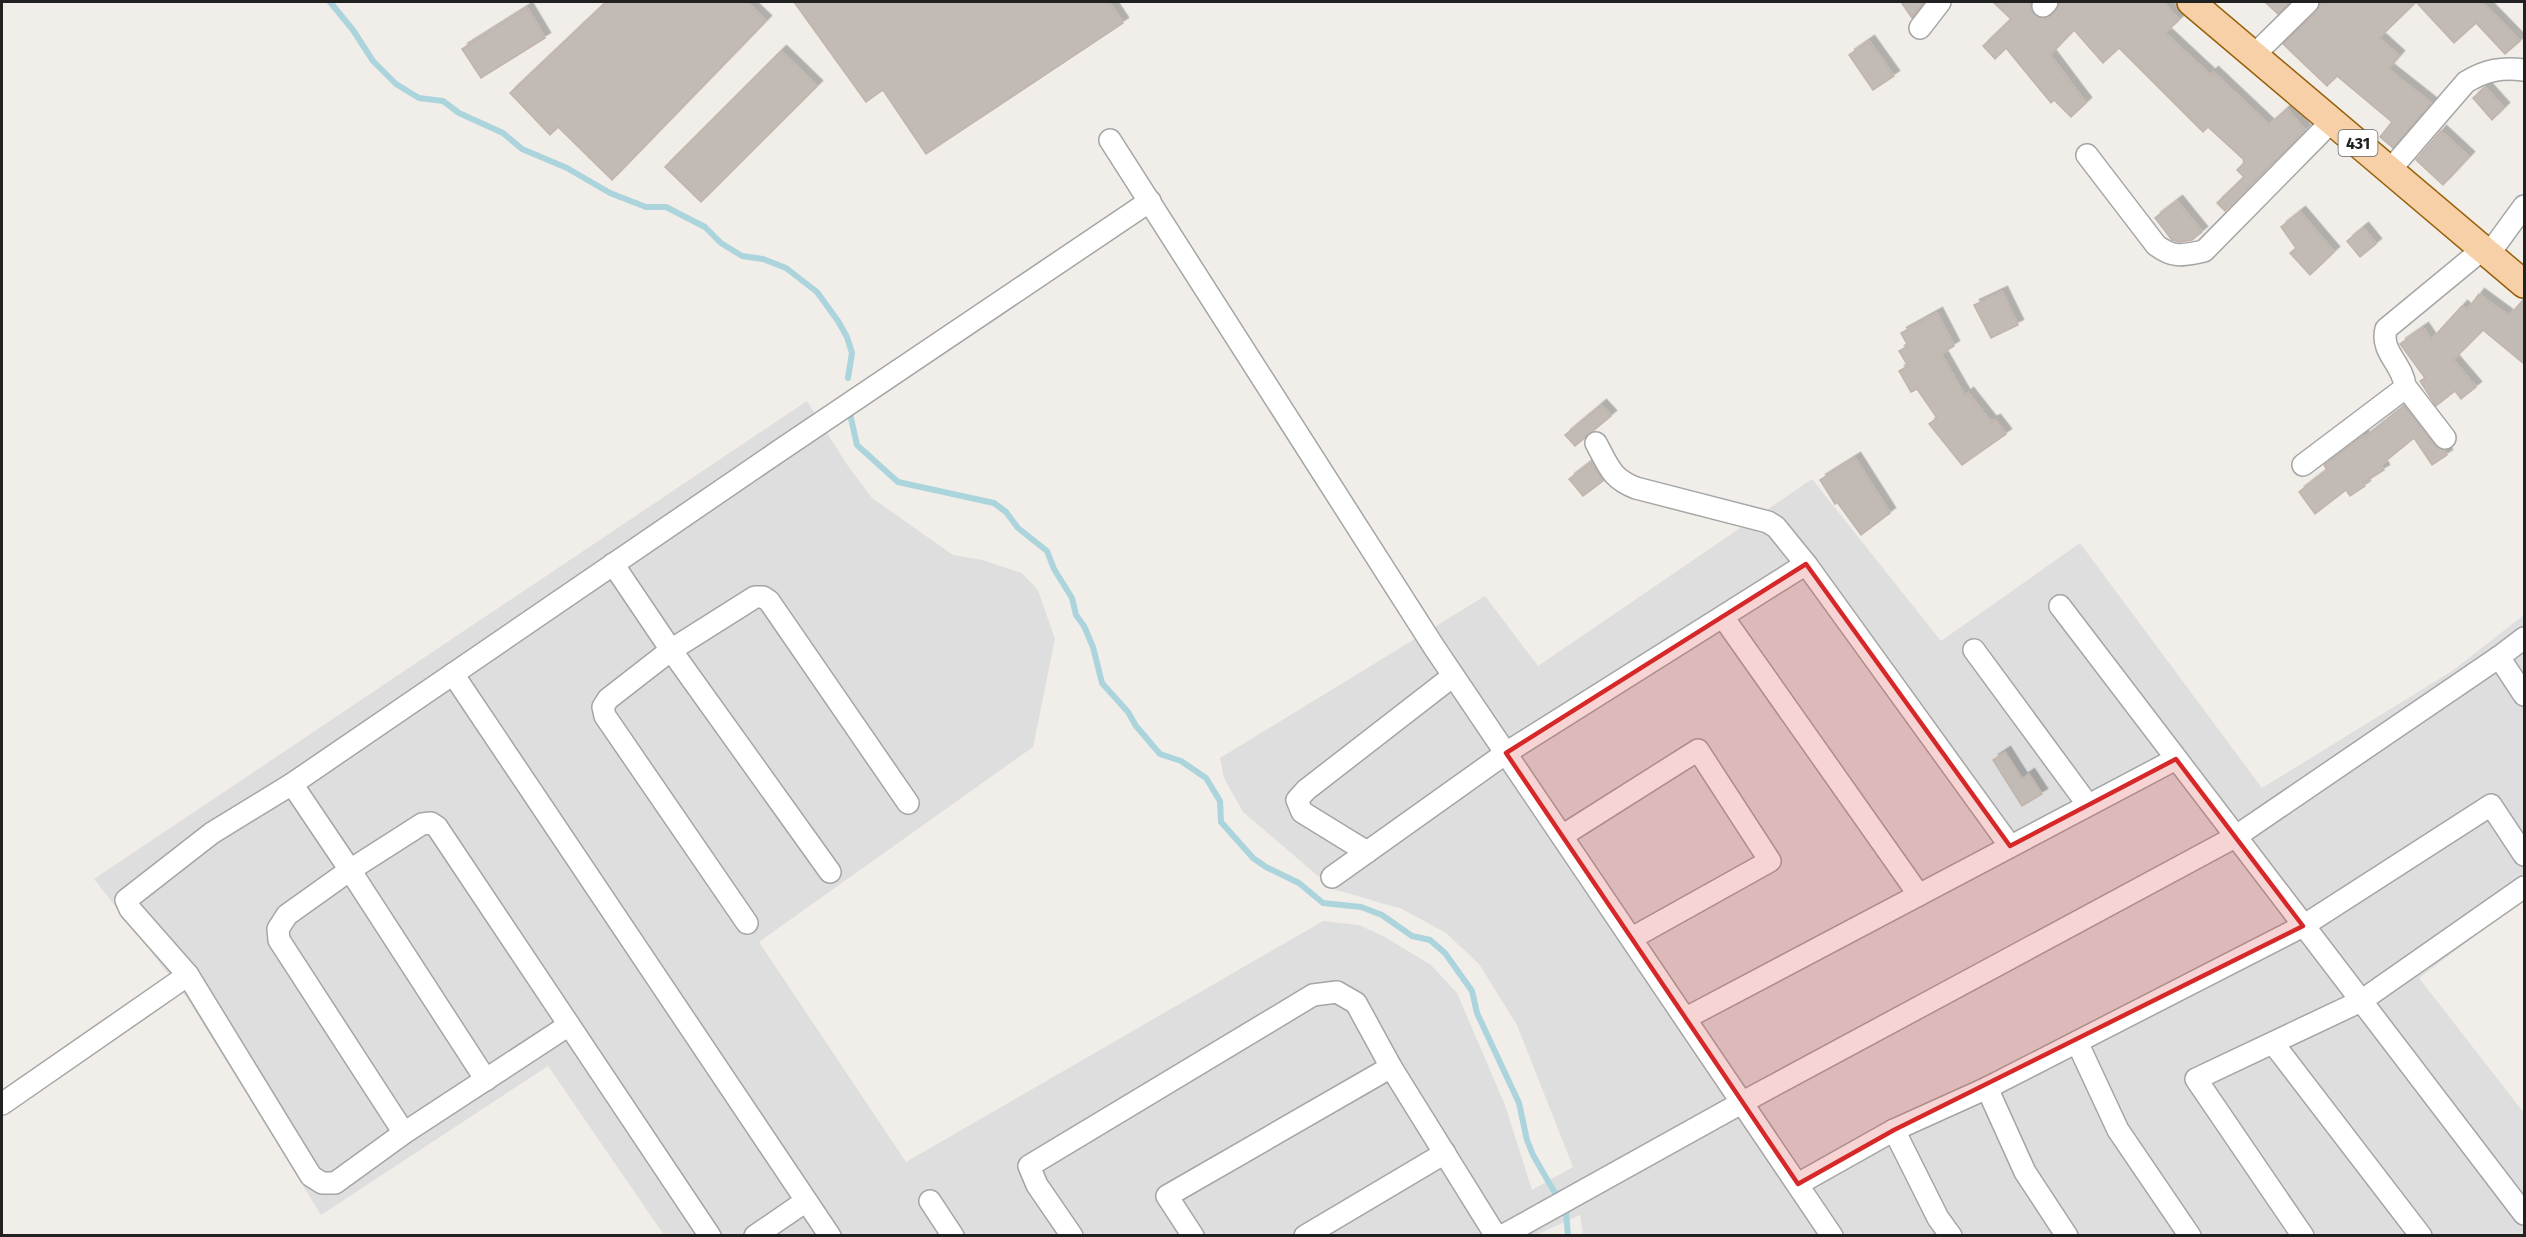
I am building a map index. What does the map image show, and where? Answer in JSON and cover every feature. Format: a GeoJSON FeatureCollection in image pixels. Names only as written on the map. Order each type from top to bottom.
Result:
{"type":"FeatureCollection","features":[{"type":"Feature","properties":{"kind":"main road","name":"431"},"geometry":{"type":"LineString","coordinates":[[2191,2],[2524,284]]}},
{"type":"Feature","properties":{"kind":"street"},"geometry":{"type":"LineString","coordinates":[[1920,28],[1940,2]]}},
{"type":"Feature","properties":{"kind":"street"},"geometry":{"type":"LineString","coordinates":[[2254,55],[2308,2]]}},
{"type":"Feature","properties":{"kind":"street"},"geometry":{"type":"LineString","coordinates":[[2390,170],[2466,82],[2480,73],[2505,67],[2524,70]]}},
{"type":"Feature","properties":{"kind":"street"},"geometry":{"type":"LineString","coordinates":[[2087,154],[2156,245],[2168,254],[2182,255],[2204,251],[2331,120]]}},
{"type":"Feature","properties":{"kind":"street"},"geometry":{"type":"LineString","coordinates":[[1110,140],[1453,676],[1832,1236]]}},
{"type":"Feature","properties":{"kind":"street"},"geometry":{"type":"LineString","coordinates":[[569,1025],[404,1133],[334,1183],[322,1183],[310,1176],[188,975],[130,909],[126,900],[212,833],[292,784],[1150,201]]}},
{"type":"Feature","properties":{"kind":"street"},"geometry":{"type":"LineString","coordinates":[[2445,438],[2405,386],[2404,375],[2386,348],[2383,339],[2386,329],[2486,252],[2524,206]]}},
{"type":"Feature","properties":{"kind":"street"},"geometry":{"type":"LineString","coordinates":[[2303,465],[2405,386]]}},
{"type":"Feature","properties":{"kind":"street"},"geometry":{"type":"LineString","coordinates":[[1596,443],[1613,476],[1620,482],[1636,489],[1768,522],[1776,527],[1806,564],[2010,846]]}},
{"type":"Feature","properties":{"kind":"street"},"geometry":{"type":"LineString","coordinates":[[613,564],[671,650],[830,872]]}},
{"type":"Feature","properties":{"kind":"street"},"geometry":{"type":"LineString","coordinates":[[1332,877],[1506,753],[1806,564]]}},
{"type":"Feature","properties":{"kind":"street"},"geometry":{"type":"LineString","coordinates":[[747,923],[605,716],[603,707],[608,699],[671,650],[755,597],[763,597],[769,601],[908,803]]}},
{"type":"Feature","properties":{"kind":"street"},"geometry":{"type":"LineString","coordinates":[[2060,606],[2524,1214]]}},
{"type":"Feature","properties":{"kind":"street"},"geometry":{"type":"LineString","coordinates":[[1723,617],[1919,895]]}},
{"type":"Feature","properties":{"kind":"street"},"geometry":{"type":"LineString","coordinates":[[1502,1236],[1743,1102],[2235,837],[2524,638]]}},
{"type":"Feature","properties":{"kind":"street"},"geometry":{"type":"LineString","coordinates":[[1974,650],[2088,805]]}},
{"type":"Feature","properties":{"kind":"street"},"geometry":{"type":"LineString","coordinates":[[2499,657],[2524,695]]}},
{"type":"Feature","properties":{"kind":"street"},"geometry":{"type":"LineString","coordinates":[[453,674],[830,1236]]}},
{"type":"Feature","properties":{"kind":"street"},"geometry":{"type":"LineString","coordinates":[[1367,852],[1302,812],[1297,800],[1306,790],[1453,676]]}},
{"type":"Feature","properties":{"kind":"street"},"geometry":{"type":"LineString","coordinates":[[1562,836],[1698,750],[1770,861],[1632,938]]}},
{"type":"Feature","properties":{"kind":"street"},"geometry":{"type":"LineString","coordinates":[[1686,1018],[2176,759]]}},
{"type":"Feature","properties":{"kind":"street"},"geometry":{"type":"LineString","coordinates":[[292,784],[351,870],[486,1080]]}},
{"type":"Feature","properties":{"kind":"street"},"geometry":{"type":"LineString","coordinates":[[1798,1185],[1894,1130],[1987,1088],[2303,926],[2491,805],[2524,855]]}},
{"type":"Feature","properties":{"kind":"street"},"geometry":{"type":"LineString","coordinates":[[404,1133],[279,940],[278,928],[287,915],[351,870],[422,824],[431,823],[437,827],[710,1236]]}},
{"type":"Feature","properties":{"kind":"street"},"geometry":{"type":"LineString","coordinates":[[2303,1236],[2196,1079],[2361,1001],[2524,887]]}},
{"type":"Feature","properties":{"kind":"street"},"geometry":{"type":"LineString","coordinates":[[2,1104],[188,975]]}},
{"type":"Feature","properties":{"kind":"street"},"geometry":{"type":"LineString","coordinates":[[1072,1236],[1037,1185],[1029,1166],[1313,995],[1337,993],[1356,1003],[1391,1067],[1496,1236]]}},
{"type":"Feature","properties":{"kind":"street"},"geometry":{"type":"LineString","coordinates":[[2077,1042],[2118,1130],[2190,1236]]}},
{"type":"Feature","properties":{"kind":"street"},"geometry":{"type":"LineString","coordinates":[[2273,1043],[2421,1236]]}},
{"type":"Feature","properties":{"kind":"street"},"geometry":{"type":"LineString","coordinates":[[1193,1236],[1167,1196],[1391,1067]]}},
{"type":"Feature","properties":{"kind":"street"},"geometry":{"type":"LineString","coordinates":[[1987,1088],[2025,1172],[2067,1236]]}},
{"type":"Feature","properties":{"kind":"street"},"geometry":{"type":"LineString","coordinates":[[1894,1130],[1938,1218],[1951,1236]]}},
{"type":"Feature","properties":{"kind":"street"},"geometry":{"type":"LineString","coordinates":[[1305,1236],[1445,1153]]}},
{"type":"Feature","properties":{"kind":"street"},"geometry":{"type":"LineString","coordinates":[[755,1236],[806,1201]]}},
{"type":"Feature","properties":{"kind":"street"},"geometry":{"type":"LineString","coordinates":[[930,1201],[953,1236]]}},
{"type":"Feature","properties":{"kind":"highlighted area"},"geometry":{"type":"Polygon","coordinates":[[[1806,564],[2010,846],[2176,759],[2303,926],[1894,1130],[1798,1184],[1506,753],[1806,564]]]}},
{"type":"Feature","properties":{"kind":"shaded area"},"geometry":{"type":"Polygon","coordinates":[[[807,401],[848,466],[872,498],[953,555],[982,560],[1022,573],[1038,590],[1055,639],[1033,747],[759,942],[906,1162],[1323,921],[1359,925],[1385,937],[1431,965],[1457,993],[1505,1105],[1532,1190],[1573,1167],[1517,1025],[1479,964],[1446,933],[1402,909],[1333,889],[1243,812],[1224,778],[1220,758],[1485,596],[1538,666],[1812,479],[1941,641],[2080,543],[2262,788],[2452,671],[2524,615],[2524,899],[2419,978],[2524,1113],[2524,1235],[1583,1236],[1580,1215],[1534,1236],[664,1235],[548,1066],[321,1215],[187,998],[94,879],[807,401]]]}},
{"type":"Feature","properties":{"kind":"building"},"geometry":{"type":"Polygon","coordinates":[[[606,2],[746,2],[766,21],[612,180],[558,127],[550,135],[510,93],[606,2]]]}},
{"type":"Feature","properties":{"kind":"building"},"geometry":{"type":"Polygon","coordinates":[[[794,2],[1109,2],[1123,23],[926,154],[883,90],[866,102],[794,2]]]}},
{"type":"Feature","properties":{"kind":"building"},"geometry":{"type":"Polygon","coordinates":[[[1901,2],[1922,2],[1923,3],[1912,18],[1901,2]]]}},
{"type":"Feature","properties":{"kind":"building"},"geometry":{"type":"Polygon","coordinates":[[[1993,2],[2031,2],[2031,10],[2040,18],[2052,15],[2059,6],[2059,2],[2163,2],[2179,20],[2165,33],[2210,75],[2213,72],[2269,125],[2287,109],[2305,130],[2225,211],[2217,203],[2244,177],[2237,170],[2244,163],[2243,159],[2208,127],[2203,132],[2119,48],[2103,63],[2074,30],[2050,55],[2086,103],[2071,117],[2054,100],[2051,103],[2006,48],[1995,59],[1983,46],[2011,19],[1993,2]]]}},
{"type":"Feature","properties":{"kind":"building"},"geometry":{"type":"Polygon","coordinates":[[[2265,2],[2290,2],[2278,14],[2265,2]]]}},
{"type":"Feature","properties":{"kind":"building"},"geometry":{"type":"Polygon","coordinates":[[[2320,2],[2416,2],[2379,38],[2399,56],[2388,69],[2431,103],[2393,148],[2380,137],[2392,122],[2337,76],[2327,86],[2283,44],[2317,11],[2320,2]]]}},
{"type":"Feature","properties":{"kind":"building"},"geometry":{"type":"Polygon","coordinates":[[[2416,2],[2482,2],[2520,41],[2505,54],[2476,23],[2454,43],[2416,2]]]}},
{"type":"Feature","properties":{"kind":"building"},"geometry":{"type":"Polygon","coordinates":[[[527,8],[545,38],[481,78],[462,49],[527,8]]]}},
{"type":"Feature","properties":{"kind":"building"},"geometry":{"type":"Polygon","coordinates":[[[1869,41],[1894,76],[1873,90],[1849,55],[1869,41]]]}},
{"type":"Feature","properties":{"kind":"building"},"geometry":{"type":"Polygon","coordinates":[[[781,51],[817,86],[701,202],[665,167],[781,51]]]}},
{"type":"Feature","properties":{"kind":"building"},"geometry":{"type":"Polygon","coordinates":[[[2485,87],[2504,108],[2492,120],[2473,98],[2485,87]]]}},
{"type":"Feature","properties":{"kind":"building"},"geometry":{"type":"Polygon","coordinates":[[[2441,131],[2469,157],[2443,185],[2416,160],[2441,131]]]}},
{"type":"Feature","properties":{"kind":"building"},"geometry":{"type":"Polygon","coordinates":[[[2177,201],[2202,232],[2192,240],[2180,242],[2172,240],[2155,218],[2177,201]]]}},
{"type":"Feature","properties":{"kind":"building"},"geometry":{"type":"Polygon","coordinates":[[[2300,212],[2334,252],[2310,275],[2290,253],[2296,248],[2281,227],[2300,212]]]}},
{"type":"Feature","properties":{"kind":"building"},"geometry":{"type":"Polygon","coordinates":[[[2363,228],[2376,244],[2360,257],[2347,241],[2363,228]]]}},
{"type":"Feature","properties":{"kind":"building"},"geometry":{"type":"Polygon","coordinates":[[[2002,292],[2018,325],[1991,338],[1974,305],[2002,292]]]}},
{"type":"Feature","properties":{"kind":"building"},"geometry":{"type":"Polygon","coordinates":[[[2479,294],[2509,316],[2524,299],[2524,364],[2483,330],[2453,360],[2476,387],[2461,399],[2455,391],[2436,406],[2420,381],[2425,378],[2400,344],[2423,328],[2431,340],[2462,306],[2467,310],[2479,294]]]}},
{"type":"Feature","properties":{"kind":"building"},"geometry":{"type":"Polygon","coordinates":[[[1937,313],[1954,346],[1941,354],[1965,396],[1968,393],[1991,422],[1995,420],[2006,434],[1962,465],[1929,424],[1937,418],[1917,389],[1911,392],[1899,371],[1908,366],[1899,351],[1908,346],[1901,333],[1937,313]]]}},
{"type":"Feature","properties":{"kind":"building"},"geometry":{"type":"Polygon","coordinates":[[[1601,405],[1611,416],[1575,446],[1565,435],[1601,405]]]}},
{"type":"Feature","properties":{"kind":"building"},"geometry":{"type":"Polygon","coordinates":[[[2404,406],[2435,446],[2444,450],[2447,455],[2432,465],[2414,438],[2381,465],[2384,470],[2363,483],[2365,486],[2350,496],[2346,490],[2315,514],[2299,492],[2327,470],[2324,465],[2363,436],[2364,438],[2404,406]]]}},
{"type":"Feature","properties":{"kind":"building"},"geometry":{"type":"Polygon","coordinates":[[[1855,458],[1890,513],[1861,535],[1837,502],[1835,504],[1820,480],[1855,458]]]}},
{"type":"Feature","properties":{"kind":"building"},"geometry":{"type":"Polygon","coordinates":[[[1591,462],[1603,481],[1583,496],[1569,479],[1591,462]]]}},
{"type":"Feature","properties":{"kind":"building"},"geometry":{"type":"Polygon","coordinates":[[[2005,752],[2022,779],[2029,774],[2042,794],[2022,806],[1993,760],[2005,752]]]}},
{"type":"Feature","properties":{"kind":"waterway"},"geometry":{"type":"LineString","coordinates":[[330,2],[353,30],[373,61],[396,84],[419,98],[443,101],[459,113],[503,133],[522,149],[567,168],[610,193],[646,207],[666,207],[705,227],[721,243],[742,256],[763,259],[786,268],[817,292],[838,321],[847,337],[852,353],[848,378]]}},
{"type":"Feature","properties":{"kind":"waterway"},"geometry":{"type":"LineString","coordinates":[[850,414],[857,445],[898,482],[994,503],[1006,512],[1018,528],[1047,551],[1054,569],[1072,598],[1076,615],[1084,626],[1093,647],[1102,683],[1160,754],[1181,761],[1206,778],[1220,801],[1221,822],[1253,858],[1299,883],[1323,903],[1361,907],[1382,915],[1412,936],[1430,940],[1445,953],[1472,991],[1477,1013],[1519,1103],[1527,1140],[1533,1155],[1566,1212],[1568,1236]]}}]}
